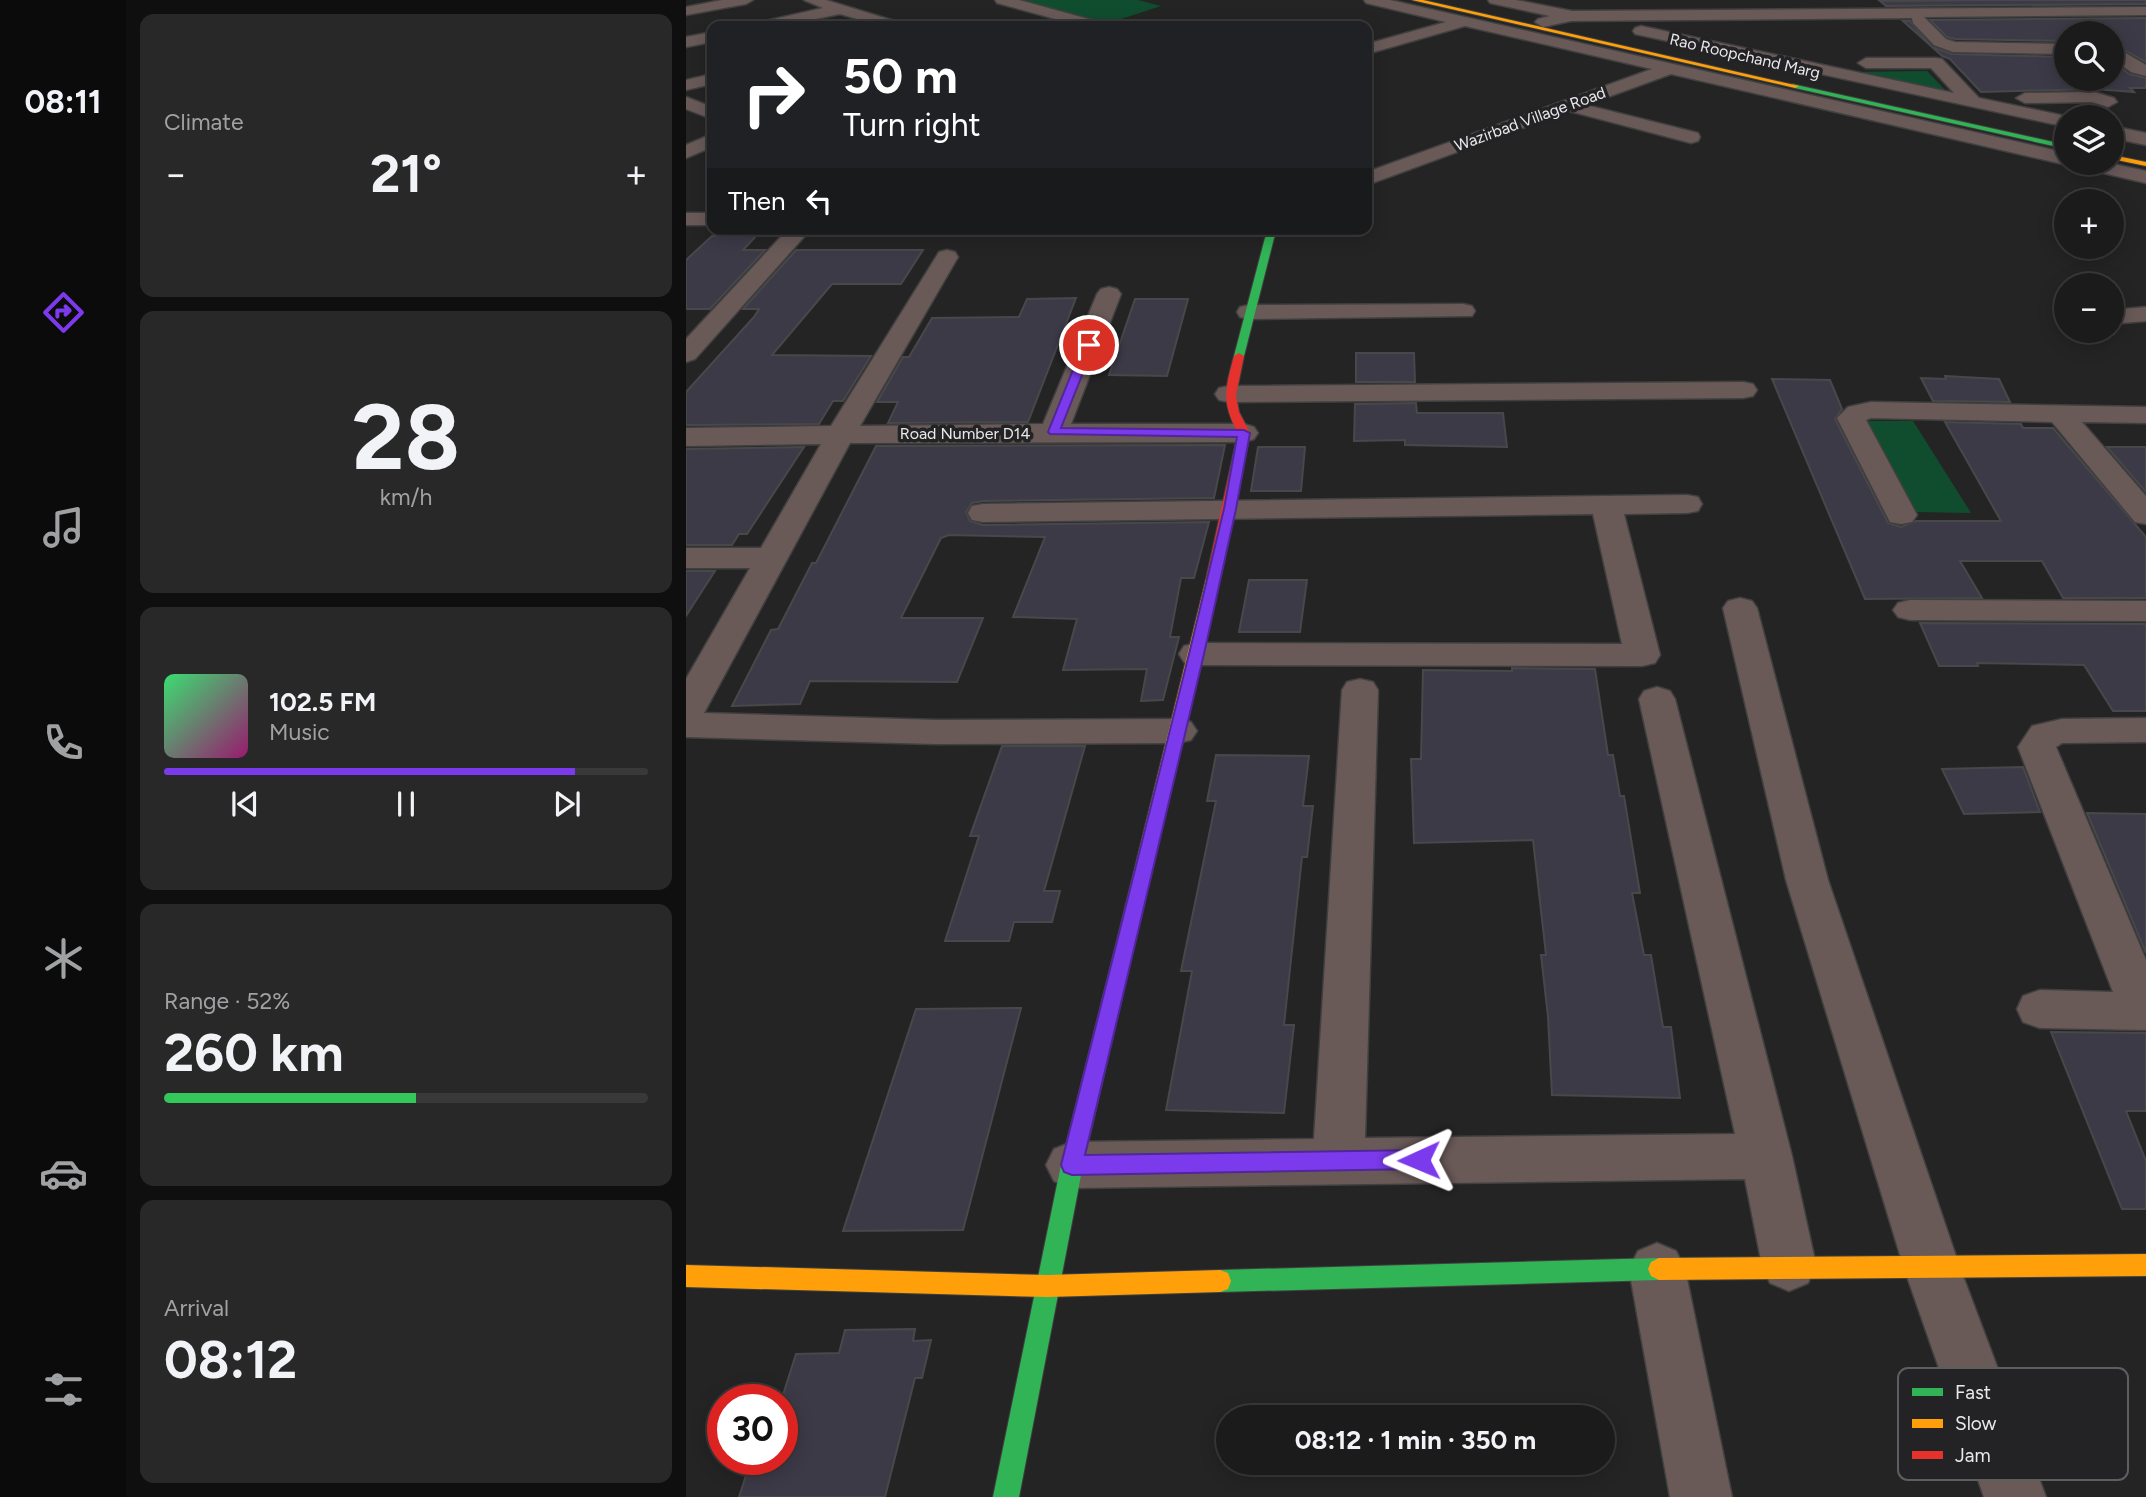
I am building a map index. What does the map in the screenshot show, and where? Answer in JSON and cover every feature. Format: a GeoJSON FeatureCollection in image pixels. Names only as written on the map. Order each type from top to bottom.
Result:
{"type":"FeatureCollection","features":[{"type":"Feature","properties":{"kind":"main road","name":"Rao Roopchand Marg"},"geometry":{"type":"LineString","coordinates":[[1442,0],[1973,109],[2054,133]]}},
{"type":"Feature","properties":{"kind":"main road","name":"Rao Roopchand Marg"},"geometry":{"type":"LineString","coordinates":[[1423,1],[1694,62],[1973,109],[2054,141]]}},
{"type":"Feature","properties":{"kind":"main road"},"geometry":{"type":"LineString","coordinates":[[2124,149],[2146,154]]}},
{"type":"Feature","properties":{"kind":"main road"},"geometry":{"type":"LineString","coordinates":[[2124,159],[2146,164]]}},
{"type":"Feature","properties":{"kind":"main road"},"geometry":{"type":"LineString","coordinates":[[1006,1497],[1072,1165],[1230,509],[1244,433],[1231,412],[1229,394],[1249,312],[1272,235]]}},
{"type":"Feature","properties":{"kind":"main road"},"geometry":{"type":"LineString","coordinates":[[686,1276],[1046,1286],[1789,1265],[1932,1268],[2146,1265]]}},
{"type":"Feature","properties":{"kind":"street"},"geometry":{"type":"LineString","coordinates":[[686,11],[746,0]]}},
{"type":"Feature","properties":{"kind":"street"},"geometry":{"type":"LineString","coordinates":[[811,0],[880,21]]}},
{"type":"Feature","properties":{"kind":"street"},"geometry":{"type":"LineString","coordinates":[[1002,0],[1080,21]]}},
{"type":"Feature","properties":{"kind":"street"},"geometry":{"type":"LineString","coordinates":[[1371,0],[2054,156]]}},
{"type":"Feature","properties":{"kind":"street"},"geometry":{"type":"LineString","coordinates":[[1495,0],[1789,63],[1973,109],[2054,120]]}},
{"type":"Feature","properties":{"kind":"street"},"geometry":{"type":"LineString","coordinates":[[1872,0],[1885,13]]}},
{"type":"Feature","properties":{"kind":"street"},"geometry":{"type":"LineString","coordinates":[[2042,0],[2071,21]]}},
{"type":"Feature","properties":{"kind":"street"},"geometry":{"type":"LineString","coordinates":[[786,21],[842,9]]}},
{"type":"Feature","properties":{"kind":"street"},"geometry":{"type":"LineString","coordinates":[[1544,22],[1571,16],[2146,11]]}},
{"type":"Feature","properties":{"kind":"street"},"geometry":{"type":"LineString","coordinates":[[1910,13],[1940,42],[1953,47],[2054,56]]}},
{"type":"Feature","properties":{"kind":"street"},"geometry":{"type":"LineString","coordinates":[[1372,48],[1464,22]]}},
{"type":"Feature","properties":{"kind":"street"},"geometry":{"type":"LineString","coordinates":[[686,42],[707,38]]}},
{"type":"Feature","properties":{"kind":"street"},"geometry":{"type":"LineString","coordinates":[[1917,45],[1936,62],[1973,109]]}},
{"type":"Feature","properties":{"kind":"street"},"geometry":{"type":"LineString","coordinates":[[2124,59],[2146,71]]}},
{"type":"Feature","properties":{"kind":"street","name":"Wazirbad Village Road"},"geometry":{"type":"LineString","coordinates":[[1372,174],[1667,69],[1694,62]]}},
{"type":"Feature","properties":{"kind":"street"},"geometry":{"type":"LineString","coordinates":[[1789,63],[1936,62]]}},
{"type":"Feature","properties":{"kind":"street"},"geometry":{"type":"LineString","coordinates":[[686,85],[707,80]]}},
{"type":"Feature","properties":{"kind":"street"},"geometry":{"type":"LineString","coordinates":[[1973,109],[2101,99],[2091,91]]}},
{"type":"Feature","properties":{"kind":"street"},"geometry":{"type":"LineString","coordinates":[[686,102],[707,112]]}},
{"type":"Feature","properties":{"kind":"street"},"geometry":{"type":"LineString","coordinates":[[1565,105],[1690,137]]}},
{"type":"Feature","properties":{"kind":"street"},"geometry":{"type":"LineString","coordinates":[[2124,134],[2146,139]]}},
{"type":"Feature","properties":{"kind":"street"},"geometry":{"type":"LineString","coordinates":[[686,152],[707,142]]}},
{"type":"Feature","properties":{"kind":"street"},"geometry":{"type":"LineString","coordinates":[[2124,172],[2146,177]]}},
{"type":"Feature","properties":{"kind":"street"},"geometry":{"type":"LineString","coordinates":[[686,219],[707,219]]}},
{"type":"Feature","properties":{"kind":"street"},"geometry":{"type":"LineString","coordinates":[[686,354],[795,235]]}},
{"type":"Feature","properties":{"kind":"street"},"geometry":{"type":"LineString","coordinates":[[686,712],[841,434],[947,257]]}},
{"type":"Feature","properties":{"kind":"street"},"geometry":{"type":"LineString","coordinates":[[1054,432],[1109,294]]}},
{"type":"Feature","properties":{"kind":"street"},"geometry":{"type":"LineString","coordinates":[[1249,312],[1463,311]]}},
{"type":"Feature","properties":{"kind":"street"},"geometry":{"type":"LineString","coordinates":[[2124,316],[2146,314]]}},
{"type":"Feature","properties":{"kind":"street"},"geometry":{"type":"LineString","coordinates":[[1229,394],[1743,390]]}},
{"type":"Feature","properties":{"kind":"street"},"geometry":{"type":"LineString","coordinates":[[1901,515],[1851,418],[1858,413],[1871,410],[2146,415]]}},
{"type":"Feature","properties":{"kind":"street"},"geometry":{"type":"LineString","coordinates":[[2060,414],[2145,511]]}},
{"type":"Feature","properties":{"kind":"street","name":"Road Number D14"},"geometry":{"type":"LineString","coordinates":[[686,437],[1054,432],[1244,433]]}},
{"type":"Feature","properties":{"kind":"street"},"geometry":{"type":"LineString","coordinates":[[1197,654],[1642,655],[1606,504]]}},
{"type":"Feature","properties":{"kind":"street"},"geometry":{"type":"LineString","coordinates":[[983,513],[1687,504]]}},
{"type":"Feature","properties":{"kind":"street"},"geometry":{"type":"LineString","coordinates":[[686,558],[771,558]]}},
{"type":"Feature","properties":{"kind":"street"},"geometry":{"type":"LineString","coordinates":[[1740,608],[1807,880],[1932,1268],[1968,1368]]}},
{"type":"Feature","properties":{"kind":"street"},"geometry":{"type":"LineString","coordinates":[[1910,610],[2146,611]]}},
{"type":"Feature","properties":{"kind":"street"},"geometry":{"type":"LineString","coordinates":[[1338,1161],[1360,690]]}},
{"type":"Feature","properties":{"kind":"street"},"geometry":{"type":"LineString","coordinates":[[1657,699],[1766,1156],[1789,1265]]}},
{"type":"Feature","properties":{"kind":"street"},"geometry":{"type":"LineString","coordinates":[[686,725],[936,732],[1178,731]]}},
{"type":"Feature","properties":{"kind":"street"},"geometry":{"type":"LineString","coordinates":[[2040,1009],[2145,1011],[2037,747],[2045,735],[2062,731],[2146,730]]}},
{"type":"Feature","properties":{"kind":"street"},"geometry":{"type":"LineString","coordinates":[[1072,1165],[1766,1156]]}},
{"type":"Feature","properties":{"kind":"street"},"geometry":{"type":"LineString","coordinates":[[1657,1269],[1701,1497]]}},
{"type":"Feature","properties":{"kind":"street"},"geometry":{"type":"LineString","coordinates":[[2009,1480],[2015,1497]]}},
{"type":"Feature","properties":{"kind":"green space"},"geometry":{"type":"Polygon","coordinates":[[[1010,0],[1138,0],[1161,6],[1115,21],[1088,21],[1010,0]]]}},
{"type":"Feature","properties":{"kind":"green space"},"geometry":{"type":"Polygon","coordinates":[[[1927,71],[1948,93],[1849,72],[1927,71]]]}},
{"type":"Feature","properties":{"kind":"green space"},"geometry":{"type":"Polygon","coordinates":[[[1866,421],[1913,421],[1971,513],[1914,512],[1866,421]]]}},
{"type":"Feature","properties":{"kind":"building"},"geometry":{"type":"Polygon","coordinates":[[[2146,0],[2146,4],[1886,6],[1880,1],[2146,0]]]}},
{"type":"Feature","properties":{"kind":"building"},"geometry":{"type":"Polygon","coordinates":[[[2146,18],[2146,62],[2124,50],[2124,21],[2054,21],[2054,41],[1955,39],[1947,37],[1930,20],[2146,18]]]}},
{"type":"Feature","properties":{"kind":"building"},"geometry":{"type":"Polygon","coordinates":[[[1903,21],[1910,21],[1932,47],[1952,54],[2054,57],[2054,90],[1981,92],[1950,59],[1942,56],[1903,21]]]}},
{"type":"Feature","properties":{"kind":"building"},"geometry":{"type":"Polygon","coordinates":[[[2124,70],[2146,78],[2146,88],[2130,88],[2134,92],[2121,91],[2124,91],[2124,70]]]}},
{"type":"Feature","properties":{"kind":"building"},"geometry":{"type":"Polygon","coordinates":[[[757,235],[743,250],[765,250],[710,309],[686,309],[686,260],[712,236],[757,235]]]}},
{"type":"Feature","properties":{"kind":"building"},"geometry":{"type":"Polygon","coordinates":[[[796,250],[923,250],[901,284],[832,284],[772,355],[871,356],[843,401],[833,401],[819,424],[686,425],[686,392],[754,317],[759,309],[743,309],[796,250]]]}},
{"type":"Feature","properties":{"kind":"building"},"geometry":{"type":"Polygon","coordinates":[[[1076,298],[1028,422],[888,423],[898,402],[877,402],[903,357],[909,357],[932,318],[1019,317],[1027,299],[1076,298]]]}},
{"type":"Feature","properties":{"kind":"building"},"geometry":{"type":"Polygon","coordinates":[[[1135,299],[1188,299],[1167,376],[1109,375],[1135,299]]]}},
{"type":"Feature","properties":{"kind":"building"},"geometry":{"type":"Polygon","coordinates":[[[1356,353],[1414,353],[1415,382],[1356,382],[1356,353]]]}},
{"type":"Feature","properties":{"kind":"building"},"geometry":{"type":"Polygon","coordinates":[[[1945,376],[1999,379],[2010,402],[1933,401],[1921,378],[1946,379],[1945,376]]]}},
{"type":"Feature","properties":{"kind":"building"},"geometry":{"type":"Polygon","coordinates":[[[1772,379],[1830,380],[1842,409],[1835,419],[1888,523],[1901,527],[1916,521],[2001,521],[1945,422],[2021,424],[2023,428],[2053,428],[2146,537],[2146,598],[2063,598],[2042,561],[1960,561],[1982,598],[1865,599],[1772,379]]]}},
{"type":"Feature","properties":{"kind":"building"},"geometry":{"type":"Polygon","coordinates":[[[1416,403],[1417,413],[1503,413],[1507,447],[1405,445],[1405,440],[1354,441],[1355,404],[1416,403]]]}},
{"type":"Feature","properties":{"kind":"building"},"geometry":{"type":"Polygon","coordinates":[[[1225,445],[1214,498],[983,501],[972,503],[966,512],[970,521],[983,525],[1209,522],[1194,578],[1181,578],[1170,637],[1179,637],[1163,700],[1141,701],[1147,669],[1063,670],[1077,619],[1013,617],[1045,537],[949,535],[941,538],[901,618],[983,618],[957,682],[810,681],[800,704],[732,706],[771,630],[778,629],[812,563],[816,563],[876,446],[1225,445]]]}},
{"type":"Feature","properties":{"kind":"building"},"geometry":{"type":"Polygon","coordinates":[[[804,447],[747,534],[739,534],[732,545],[686,545],[686,449],[804,447]]]}},
{"type":"Feature","properties":{"kind":"building"},"geometry":{"type":"Polygon","coordinates":[[[1258,447],[1305,447],[1301,491],[1251,491],[1258,447]]]}},
{"type":"Feature","properties":{"kind":"building"},"geometry":{"type":"Polygon","coordinates":[[[2107,447],[2146,447],[2146,492],[2107,447]]]}},
{"type":"Feature","properties":{"kind":"building"},"geometry":{"type":"Polygon","coordinates":[[[686,571],[715,571],[686,616],[686,571]]]}},
{"type":"Feature","properties":{"kind":"building"},"geometry":{"type":"Polygon","coordinates":[[[1249,580],[1307,580],[1300,632],[1239,632],[1249,580]]]}},
{"type":"Feature","properties":{"kind":"building"},"geometry":{"type":"Polygon","coordinates":[[[1920,623],[2146,624],[2146,711],[2113,711],[2084,665],[1977,663],[1978,666],[1939,666],[1920,623]]]}},
{"type":"Feature","properties":{"kind":"building"},"geometry":{"type":"Polygon","coordinates":[[[1512,668],[1595,669],[1608,755],[1613,755],[1620,796],[1624,796],[1640,893],[1632,893],[1644,955],[1651,955],[1663,1027],[1671,1027],[1680,1098],[1552,1095],[1548,1017],[1541,955],[1546,955],[1533,840],[1414,843],[1411,759],[1421,759],[1423,670],[1512,671],[1512,668]]]}},
{"type":"Feature","properties":{"kind":"building"},"geometry":{"type":"Polygon","coordinates":[[[1002,746],[1085,746],[1044,891],[1060,891],[1052,922],[1014,922],[1009,941],[945,941],[979,836],[970,836],[1002,746]]]}},
{"type":"Feature","properties":{"kind":"building"},"geometry":{"type":"Polygon","coordinates":[[[1216,755],[1309,756],[1303,806],[1313,806],[1307,857],[1302,857],[1284,1025],[1294,1025],[1284,1113],[1166,1110],[1192,971],[1181,971],[1216,801],[1207,801],[1216,755]]]}},
{"type":"Feature","properties":{"kind":"building"},"geometry":{"type":"Polygon","coordinates":[[[2023,767],[2040,812],[1964,814],[1942,769],[2023,767]]]}},
{"type":"Feature","properties":{"kind":"building"},"geometry":{"type":"Polygon","coordinates":[[[2087,813],[2146,814],[2146,953],[2087,813]]]}},
{"type":"Feature","properties":{"kind":"building"},"geometry":{"type":"Polygon","coordinates":[[[1021,1008],[963,1230],[843,1231],[916,1009],[1021,1008]]]}},
{"type":"Feature","properties":{"kind":"building"},"geometry":{"type":"Polygon","coordinates":[[[2051,1032],[2146,1033],[2146,1111],[2126,1111],[2146,1161],[2146,1209],[2122,1209],[2051,1032]]]}},
{"type":"Feature","properties":{"kind":"building"},"geometry":{"type":"Polygon","coordinates":[[[915,1329],[913,1341],[931,1340],[922,1378],[915,1378],[885,1497],[739,1497],[746,1475],[798,1475],[798,1384],[786,1384],[796,1354],[839,1353],[845,1330],[915,1329]]]}},
{"type":"Feature","properties":{"kind":"traffic: fast"},"geometry":{"type":"LineString","coordinates":[[1795,86],[2054,144]]}},
{"type":"Feature","properties":{"kind":"traffic: fast"},"geometry":{"type":"LineString","coordinates":[[1239,356],[1272,235]]}},
{"type":"Feature","properties":{"kind":"traffic: fast"},"geometry":{"type":"LineString","coordinates":[[1006,1497],[1072,1165],[1131,920]]}},
{"type":"Feature","properties":{"kind":"traffic: fast"},"geometry":{"type":"LineString","coordinates":[[1220,1281],[1659,1269]]}},
{"type":"Feature","properties":{"kind":"traffic: slow"},"geometry":{"type":"LineString","coordinates":[[1415,0],[1795,86]]}},
{"type":"Feature","properties":{"kind":"traffic: slow"},"geometry":{"type":"LineString","coordinates":[[2124,159],[2146,164]]}},
{"type":"Feature","properties":{"kind":"traffic: slow"},"geometry":{"type":"LineString","coordinates":[[1131,920],[1213,579]]}},
{"type":"Feature","properties":{"kind":"traffic: slow"},"geometry":{"type":"LineString","coordinates":[[1659,1269],[2146,1265]]}},
{"type":"Feature","properties":{"kind":"traffic: slow"},"geometry":{"type":"LineString","coordinates":[[686,1276],[1047,1286],[1220,1281]]}},
{"type":"Feature","properties":{"kind":"traffic: jam"},"geometry":{"type":"LineString","coordinates":[[1213,579],[1244,433],[1233,412],[1230,395],[1239,356]]}},
{"type":"Feature","properties":{"kind":"route"},"geometry":{"type":"LineString","coordinates":[[1089,345],[1054,432],[1244,433],[1230,509],[1197,654],[1072,1165],[1419,1160]]}}]}
